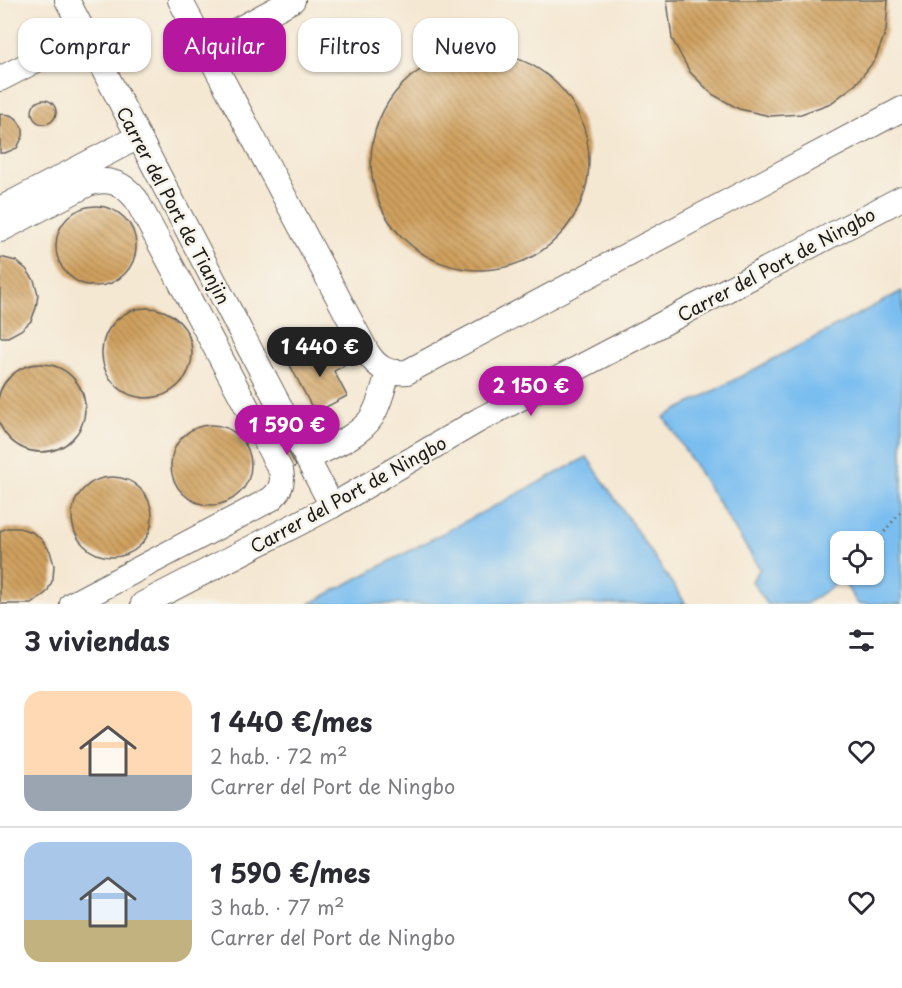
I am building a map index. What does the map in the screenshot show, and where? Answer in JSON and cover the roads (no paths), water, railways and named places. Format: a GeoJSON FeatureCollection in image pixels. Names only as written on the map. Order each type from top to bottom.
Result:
{"type":"FeatureCollection","features":[{"type":"Feature","properties":{"kind":"street","name":"Carrer del Port de Tianjin"},"geometry":{"type":"LineString","coordinates":[[67,0],[77,18]]}},
{"type":"Feature","properties":{"kind":"street"},"geometry":{"type":"LineString","coordinates":[[180,0],[190,18]]}},
{"type":"Feature","properties":{"kind":"street"},"geometry":{"type":"LineString","coordinates":[[259,18],[293,0]]}},
{"type":"Feature","properties":{"kind":"street"},"geometry":{"type":"LineString","coordinates":[[0,79],[18,69]]}},
{"type":"Feature","properties":{"kind":"street","name":"Carrer del Port de Tianjin"},"geometry":{"type":"LineString","coordinates":[[105,72],[332,506]]}},
{"type":"Feature","properties":{"kind":"street"},"geometry":{"type":"LineString","coordinates":[[219,72],[367,352],[374,363],[388,372],[407,372],[902,109]]}},
{"type":"Feature","properties":{"kind":"street"},"geometry":{"type":"LineString","coordinates":[[0,209],[138,137]]}},
{"type":"Feature","properties":{"kind":"street"},"geometry":{"type":"LineString","coordinates":[[0,230],[99,180],[108,180],[129,190],[136,199],[281,471],[283,479],[278,494],[271,500],[72,604]]}},
{"type":"Feature","properties":{"kind":"street","name":"Carrer del Port de Ningbo"},"geometry":{"type":"LineString","coordinates":[[143,604],[332,506],[478,420],[902,198]]}},
{"type":"Feature","properties":{"kind":"street"},"geometry":{"type":"LineString","coordinates":[[308,458],[358,431],[366,424],[377,407],[388,372]]}},
{"type":"Feature","properties":{"kind":"water"},"geometry":{"type":"Polygon","coordinates":[[[902,291],[902,604],[858,604],[845,585],[884,585],[884,531],[830,531],[830,585],[834,585],[806,604],[767,604],[752,581],[760,569],[664,417],[902,291]]]}},
{"type":"Feature","properties":{"kind":"water"},"geometry":{"type":"Polygon","coordinates":[[[587,457],[686,604],[309,604],[587,457]]]}}]}
